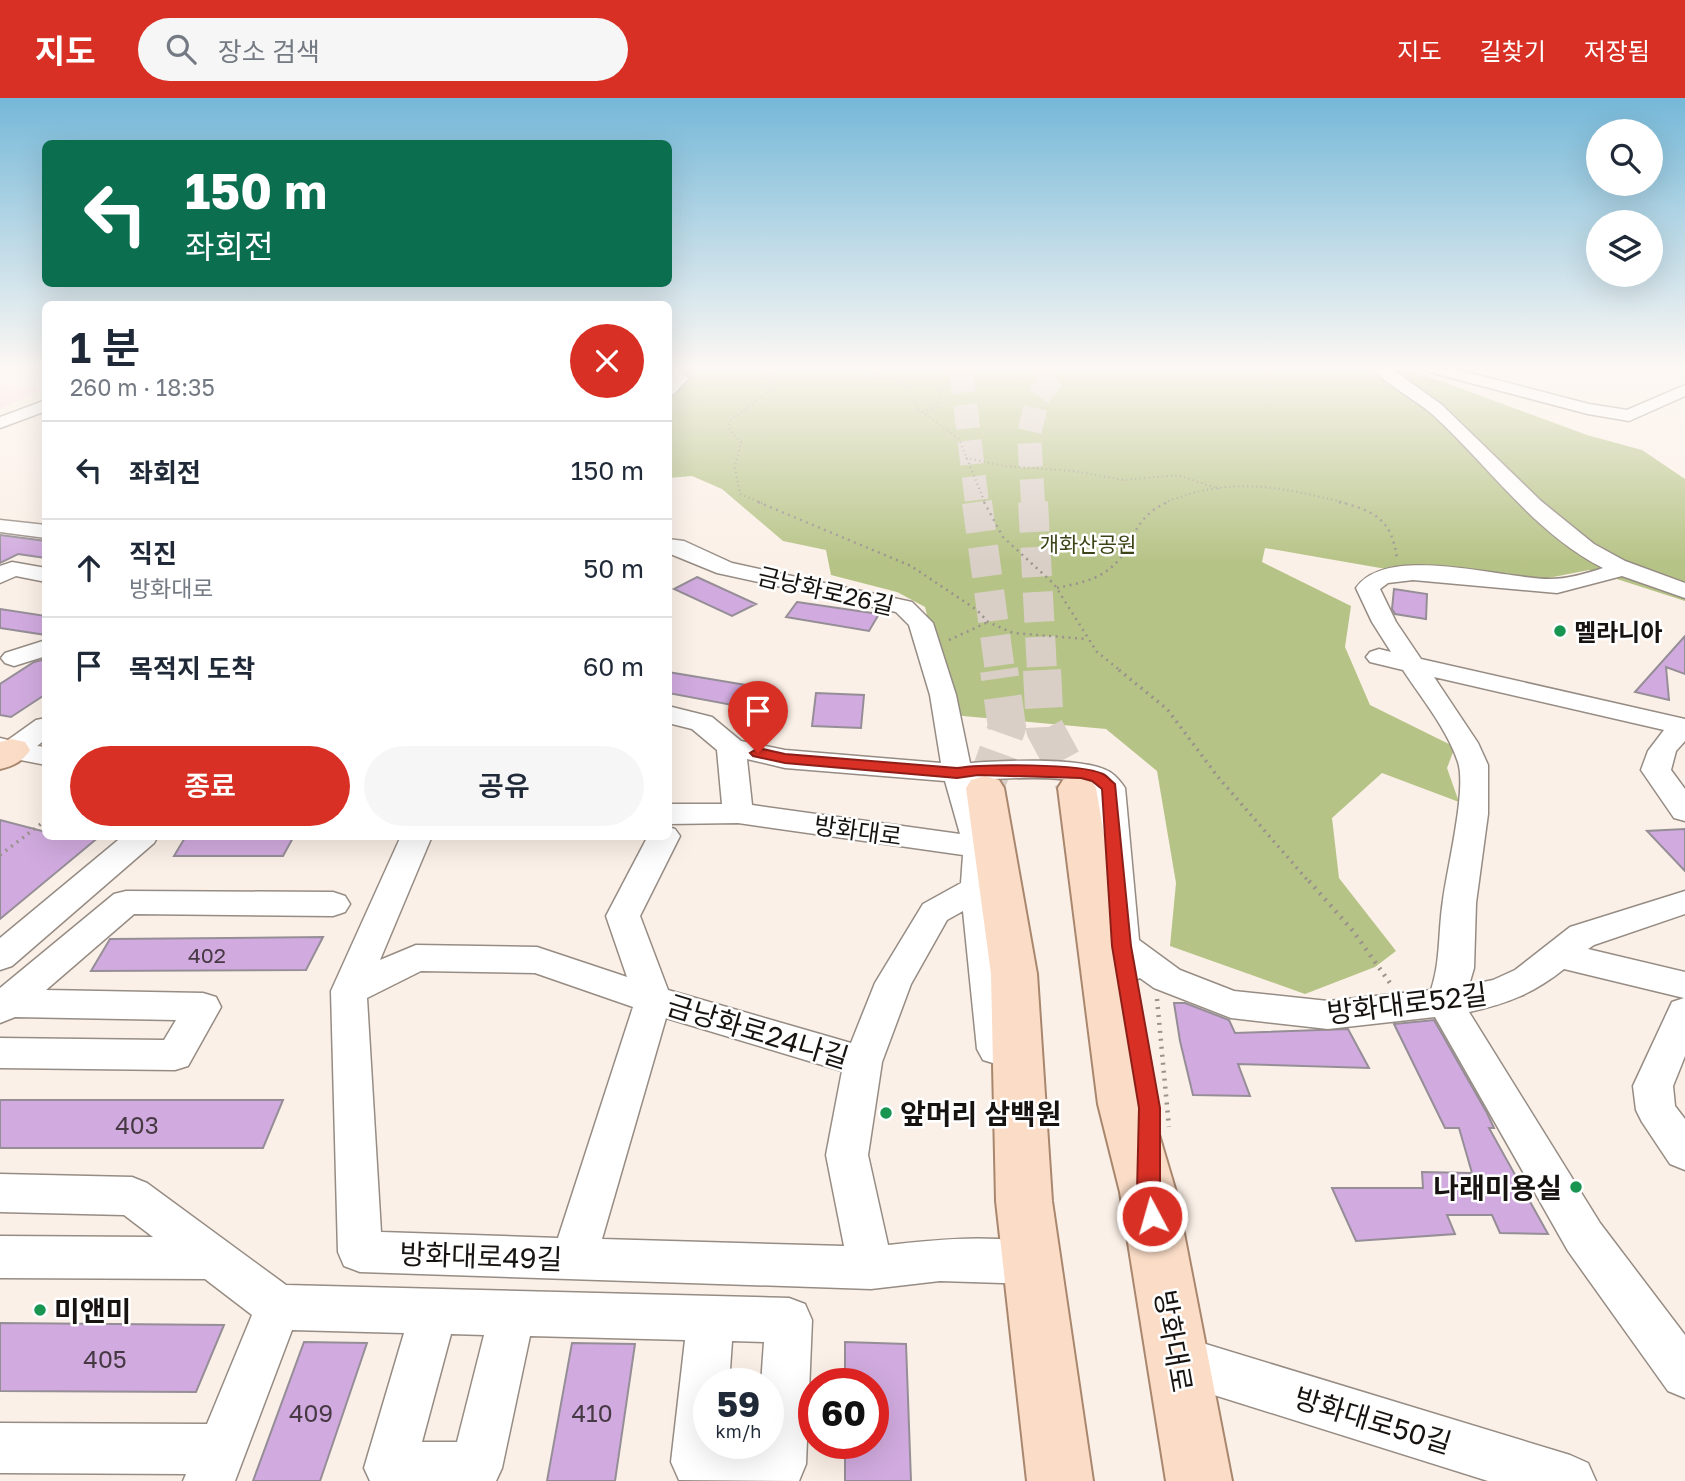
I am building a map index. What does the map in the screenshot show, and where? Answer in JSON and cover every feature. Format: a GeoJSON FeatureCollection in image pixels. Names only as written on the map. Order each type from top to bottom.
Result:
{"type":"FeatureCollection","features":[{"type":"Feature","properties":{"kind":"main road"},"geometry":{"type":"LineString","coordinates":[[971,780],[1014,974],[1024,1201],[1060,1481]]}},
{"type":"Feature","properties":{"kind":"main road","name":"방화대로"},"geometry":{"type":"LineString","coordinates":[[1077,788],[1124,1104],[1148,1192],[1199,1481]]}},
{"type":"Feature","properties":{"kind":"street"},"geometry":{"type":"LineString","coordinates":[[1461,434],[1563,531],[1588,551],[1685,591]]}},
{"type":"Feature","properties":{"kind":"street"},"geometry":{"type":"LineString","coordinates":[[0,526],[42,531]]}},
{"type":"Feature","properties":{"kind":"street","name":"금낭화로26길"},"geometry":{"type":"LineString","coordinates":[[672,546],[725,568],[904,607],[921,623],[948,724],[971,780],[979,847],[978,888],[1001,1089],[1024,1201]]}},
{"type":"Feature","properties":{"kind":"street"},"geometry":{"type":"LineString","coordinates":[[1625,568],[1572,584],[1549,586],[1448,575],[1409,574],[1380,578],[1368,589],[1384,622],[1464,743],[1474,765],[1472,814],[1459,903],[1456,968],[1426,1004],[1584,1237],[1685,1374]]}},
{"type":"Feature","properties":{"kind":"street"},"geometry":{"type":"LineString","coordinates":[[0,576],[12,569],[42,574]]}},
{"type":"Feature","properties":{"kind":"street"},"geometry":{"type":"LineString","coordinates":[[5,660],[42,648]]}},
{"type":"Feature","properties":{"kind":"street"},"geometry":{"type":"LineString","coordinates":[[1379,657],[1685,727]]}},
{"type":"Feature","properties":{"kind":"street"},"geometry":{"type":"LineString","coordinates":[[672,715],[702,723],[731,747],[785,759],[971,780],[978,770],[1081,773],[1098,777],[1110,788],[1122,946],[1150,1108],[1148,1192]]}},
{"type":"Feature","properties":{"kind":"street"},"geometry":{"type":"LineString","coordinates":[[1685,727],[1667,741],[1657,757],[1656,770],[1685,811]]}},
{"type":"Feature","properties":{"kind":"street"},"geometry":{"type":"LineString","coordinates":[[14,753],[42,729]]}},
{"type":"Feature","properties":{"kind":"street"},"geometry":{"type":"LineString","coordinates":[[731,747],[738,813]]}},
{"type":"Feature","properties":{"kind":"street","name":"방화대로"},"geometry":{"type":"LineString","coordinates":[[672,823],[738,813],[979,847]]}},
{"type":"Feature","properties":{"kind":"street"},"geometry":{"type":"LineString","coordinates":[[0,957],[138,840]]}},
{"type":"Feature","properties":{"kind":"street","name":"방화대로49길"},"geometry":{"type":"LineString","coordinates":[[415,840],[349,991],[360,1252],[871,1268],[940,1261],[1031,1264]]}},
{"type":"Feature","properties":{"kind":"street","name":"금낭화로24나길"},"geometry":{"type":"LineString","coordinates":[[574,1258],[653,1000],[623,916],[661,840]]}},
{"type":"Feature","properties":{"kind":"street"},"geometry":{"type":"LineString","coordinates":[[863,1062],[893,984],[935,912],[978,888]]}},
{"type":"Feature","properties":{"kind":"street"},"geometry":{"type":"LineString","coordinates":[[4,1006],[126,902],[333,904]]}},
{"type":"Feature","properties":{"kind":"street","name":"방화대로52길"},"geometry":{"type":"LineString","coordinates":[[1122,946],[1167,979],[1231,1004],[1328,1015],[1500,992],[1528,979],[1582,936],[1685,902]]}},
{"type":"Feature","properties":{"kind":"street"},"geometry":{"type":"LineString","coordinates":[[1558,955],[1685,985]]}},
{"type":"Feature","properties":{"kind":"street","name":"금낭화로24나길"},"geometry":{"type":"LineString","coordinates":[[349,991],[416,958],[537,960],[653,1000],[863,1062],[847,1155],[871,1268]]}},
{"type":"Feature","properties":{"kind":"street"},"geometry":{"type":"LineString","coordinates":[[0,1053],[175,1055],[203,1007],[4,1006]]}},
{"type":"Feature","properties":{"kind":"street"},"geometry":{"type":"LineString","coordinates":[[1685,1013],[1653,1086],[1656,1110],[1685,1152]]}},
{"type":"Feature","properties":{"kind":"street"},"geometry":{"type":"LineString","coordinates":[[0,1193],[132,1196],[278,1307],[711,1318]]}},
{"type":"Feature","properties":{"kind":"street"},"geometry":{"type":"LineString","coordinates":[[0,1257],[214,1258]]}},
{"type":"Feature","properties":{"kind":"street"},"geometry":{"type":"LineString","coordinates":[[0,1448],[215,1465],[278,1307]]}},
{"type":"Feature","properties":{"kind":"street"},"geometry":{"type":"LineString","coordinates":[[433,1313],[390,1468],[476,1468],[512,1314]]}},
{"type":"Feature","properties":{"kind":"street","name":"방화대로50길"},"geometry":{"type":"LineString","coordinates":[[1176,1359],[1570,1481]]}},
{"type":"Feature","properties":{"kind":"path"},"geometry":{"type":"LineString","coordinates":[[733,434],[741,442],[734,469],[740,494],[911,566],[977,610],[988,622],[1013,633],[1087,639]]}},
{"type":"Feature","properties":{"kind":"path"},"geometry":{"type":"LineString","coordinates":[[952,434],[959,439],[965,458],[1003,537],[1057,589],[1097,652],[1167,709],[1218,777],[1353,931],[1426,1004]]}},
{"type":"Feature","properties":{"kind":"path"},"geometry":{"type":"LineString","coordinates":[[965,458],[1005,466],[1073,471],[1124,480],[1178,475],[1221,490]]}},
{"type":"Feature","properties":{"kind":"path"},"geometry":{"type":"LineString","coordinates":[[1057,589],[1108,571],[1132,538],[1136,526],[1151,509],[1195,494],[1272,486],[1373,513],[1387,526],[1396,542],[1398,565],[1409,574]]}},
{"type":"Feature","properties":{"kind":"path"},"geometry":{"type":"LineString","coordinates":[[932,657],[952,637],[988,622]]}},
{"type":"Feature","properties":{"kind":"path"},"geometry":{"type":"LineString","coordinates":[[0,855],[42,823]]}},
{"type":"Feature","properties":{"kind":"green space","name":"개화산공원"},"geometry":{"type":"Polygon","coordinates":[[[672,434],[1583,434],[1642,450],[1685,479],[1685,601],[1589,570],[1543,579],[1386,569],[1265,548],[1262,562],[1351,606],[1345,647],[1370,705],[1455,747],[1447,768],[1459,802],[1382,773],[1332,818],[1339,878],[1396,951],[1375,967],[1305,994],[1170,946],[1176,883],[1157,771],[1106,729],[952,715],[925,607],[897,592],[831,575],[826,550],[783,541],[722,489],[692,476],[672,478],[672,434]]]}},
{"type":"Feature","properties":{"kind":"building"},"geometry":{"type":"Polygon","coordinates":[[[0,535],[42,540],[42,557],[18,554],[0,563],[0,535]]]}},
{"type":"Feature","properties":{"kind":"building"},"geometry":{"type":"Polygon","coordinates":[[[697,577],[756,604],[732,616],[674,589],[697,577]]]}},
{"type":"Feature","properties":{"kind":"building"},"geometry":{"type":"Polygon","coordinates":[[[1394,589],[1427,594],[1426,619],[1395,614],[1392,609],[1394,589]]]}},
{"type":"Feature","properties":{"kind":"building"},"geometry":{"type":"Polygon","coordinates":[[[797,602],[879,614],[869,631],[786,617],[797,602]]]}},
{"type":"Feature","properties":{"kind":"building"},"geometry":{"type":"Polygon","coordinates":[[[0,609],[42,615],[42,634],[0,628],[0,609]]]}},
{"type":"Feature","properties":{"kind":"building"},"geometry":{"type":"Polygon","coordinates":[[[1685,636],[1685,674],[1666,667],[1669,700],[1635,692],[1685,636]]]}},
{"type":"Feature","properties":{"kind":"building"},"geometry":{"type":"Polygon","coordinates":[[[42,660],[42,697],[11,717],[0,715],[0,684],[34,662],[42,660]]]}},
{"type":"Feature","properties":{"kind":"building"},"geometry":{"type":"Polygon","coordinates":[[[672,673],[746,685],[732,705],[672,694],[672,673]]]}},
{"type":"Feature","properties":{"kind":"building"},"geometry":{"type":"Polygon","coordinates":[[[816,693],[864,695],[861,728],[812,726],[816,693]]]}},
{"type":"Feature","properties":{"kind":"building"},"geometry":{"type":"Polygon","coordinates":[[[0,820],[42,831],[42,840],[95,840],[0,919],[0,820]]]}},
{"type":"Feature","properties":{"kind":"building"},"geometry":{"type":"Polygon","coordinates":[[[1685,829],[1685,871],[1647,831],[1685,829]]]}},
{"type":"Feature","properties":{"kind":"building"},"geometry":{"type":"Polygon","coordinates":[[[184,840],[292,840],[283,856],[174,856],[184,840]]]}},
{"type":"Feature","properties":{"kind":"building"},"geometry":{"type":"Polygon","coordinates":[[[323,937],[306,970],[91,971],[110,939],[323,937]]]}},
{"type":"Feature","properties":{"kind":"building"},"geometry":{"type":"Polygon","coordinates":[[[1174,1003],[1185,1003],[1229,1020],[1235,1033],[1348,1029],[1369,1068],[1238,1064],[1250,1096],[1193,1095],[1174,1003]]]}},
{"type":"Feature","properties":{"kind":"building"},"geometry":{"type":"Polygon","coordinates":[[[1434,1020],[1487,1113],[1494,1128],[1489,1128],[1548,1234],[1500,1233],[1492,1215],[1447,1215],[1455,1234],[1356,1241],[1332,1188],[1423,1188],[1422,1172],[1472,1173],[1459,1128],[1445,1128],[1394,1024],[1434,1020]]]}},
{"type":"Feature","properties":{"kind":"building"},"geometry":{"type":"Polygon","coordinates":[[[0,1100],[283,1100],[263,1148],[0,1148],[0,1100]]]}},
{"type":"Feature","properties":{"kind":"building"},"geometry":{"type":"Polygon","coordinates":[[[0,1323],[224,1325],[196,1392],[0,1391],[0,1323]]]}},
{"type":"Feature","properties":{"kind":"building"},"geometry":{"type":"Polygon","coordinates":[[[304,1342],[367,1343],[320,1481],[253,1481],[304,1342]]]}},
{"type":"Feature","properties":{"kind":"building"},"geometry":{"type":"Polygon","coordinates":[[[845,1342],[906,1344],[911,1481],[845,1481],[845,1459],[889,1459],[889,1368],[845,1368],[845,1342]]]}},
{"type":"Feature","properties":{"kind":"building"},"geometry":{"type":"Polygon","coordinates":[[[572,1343],[635,1344],[615,1481],[547,1481],[572,1343]]]}},
{"type":"Feature","properties":{"kind":"tunnel"},"geometry":{"type":"LineString","coordinates":[[969,434],[977,503]]}},
{"type":"Feature","properties":{"kind":"tunnel"},"geometry":{"type":"LineString","coordinates":[[1029,434],[1033,503]]}},
{"type":"Feature","properties":{"kind":"tunnel"},"geometry":{"type":"LineString","coordinates":[[977,502],[1000,671]]}},
{"type":"Feature","properties":{"kind":"tunnel"},"geometry":{"type":"LineString","coordinates":[[1033,502],[1042,671]]}},
{"type":"Feature","properties":{"kind":"tunnel"},"geometry":{"type":"LineString","coordinates":[[985,788],[1007,727],[999,670]]}},
{"type":"Feature","properties":{"kind":"tunnel"},"geometry":{"type":"LineString","coordinates":[[1042,670],[1045,729],[1077,788]]}},
{"type":"Feature","properties":{"kind":"place","name":"멜라니아"},"geometry":{"type":"Point","coordinates":[1560,631]}},
{"type":"Feature","properties":{"kind":"place","name":"앞머리 삼백원"},"geometry":{"type":"Point","coordinates":[886,1113]}},
{"type":"Feature","properties":{"kind":"place","name":"나래미용실"},"geometry":{"type":"Point","coordinates":[1576,1187]}},
{"type":"Feature","properties":{"kind":"place","name":"미앤미"},"geometry":{"type":"Point","coordinates":[40,1310]}},
{"type":"Feature","properties":{"kind":"route"},"geometry":{"type":"LineString","coordinates":[[758,753],[785,759],[957,773],[978,770],[1081,773],[1098,777],[1110,788],[1122,946],[1150,1108],[1148,1192],[1152,1216]]}}]}
